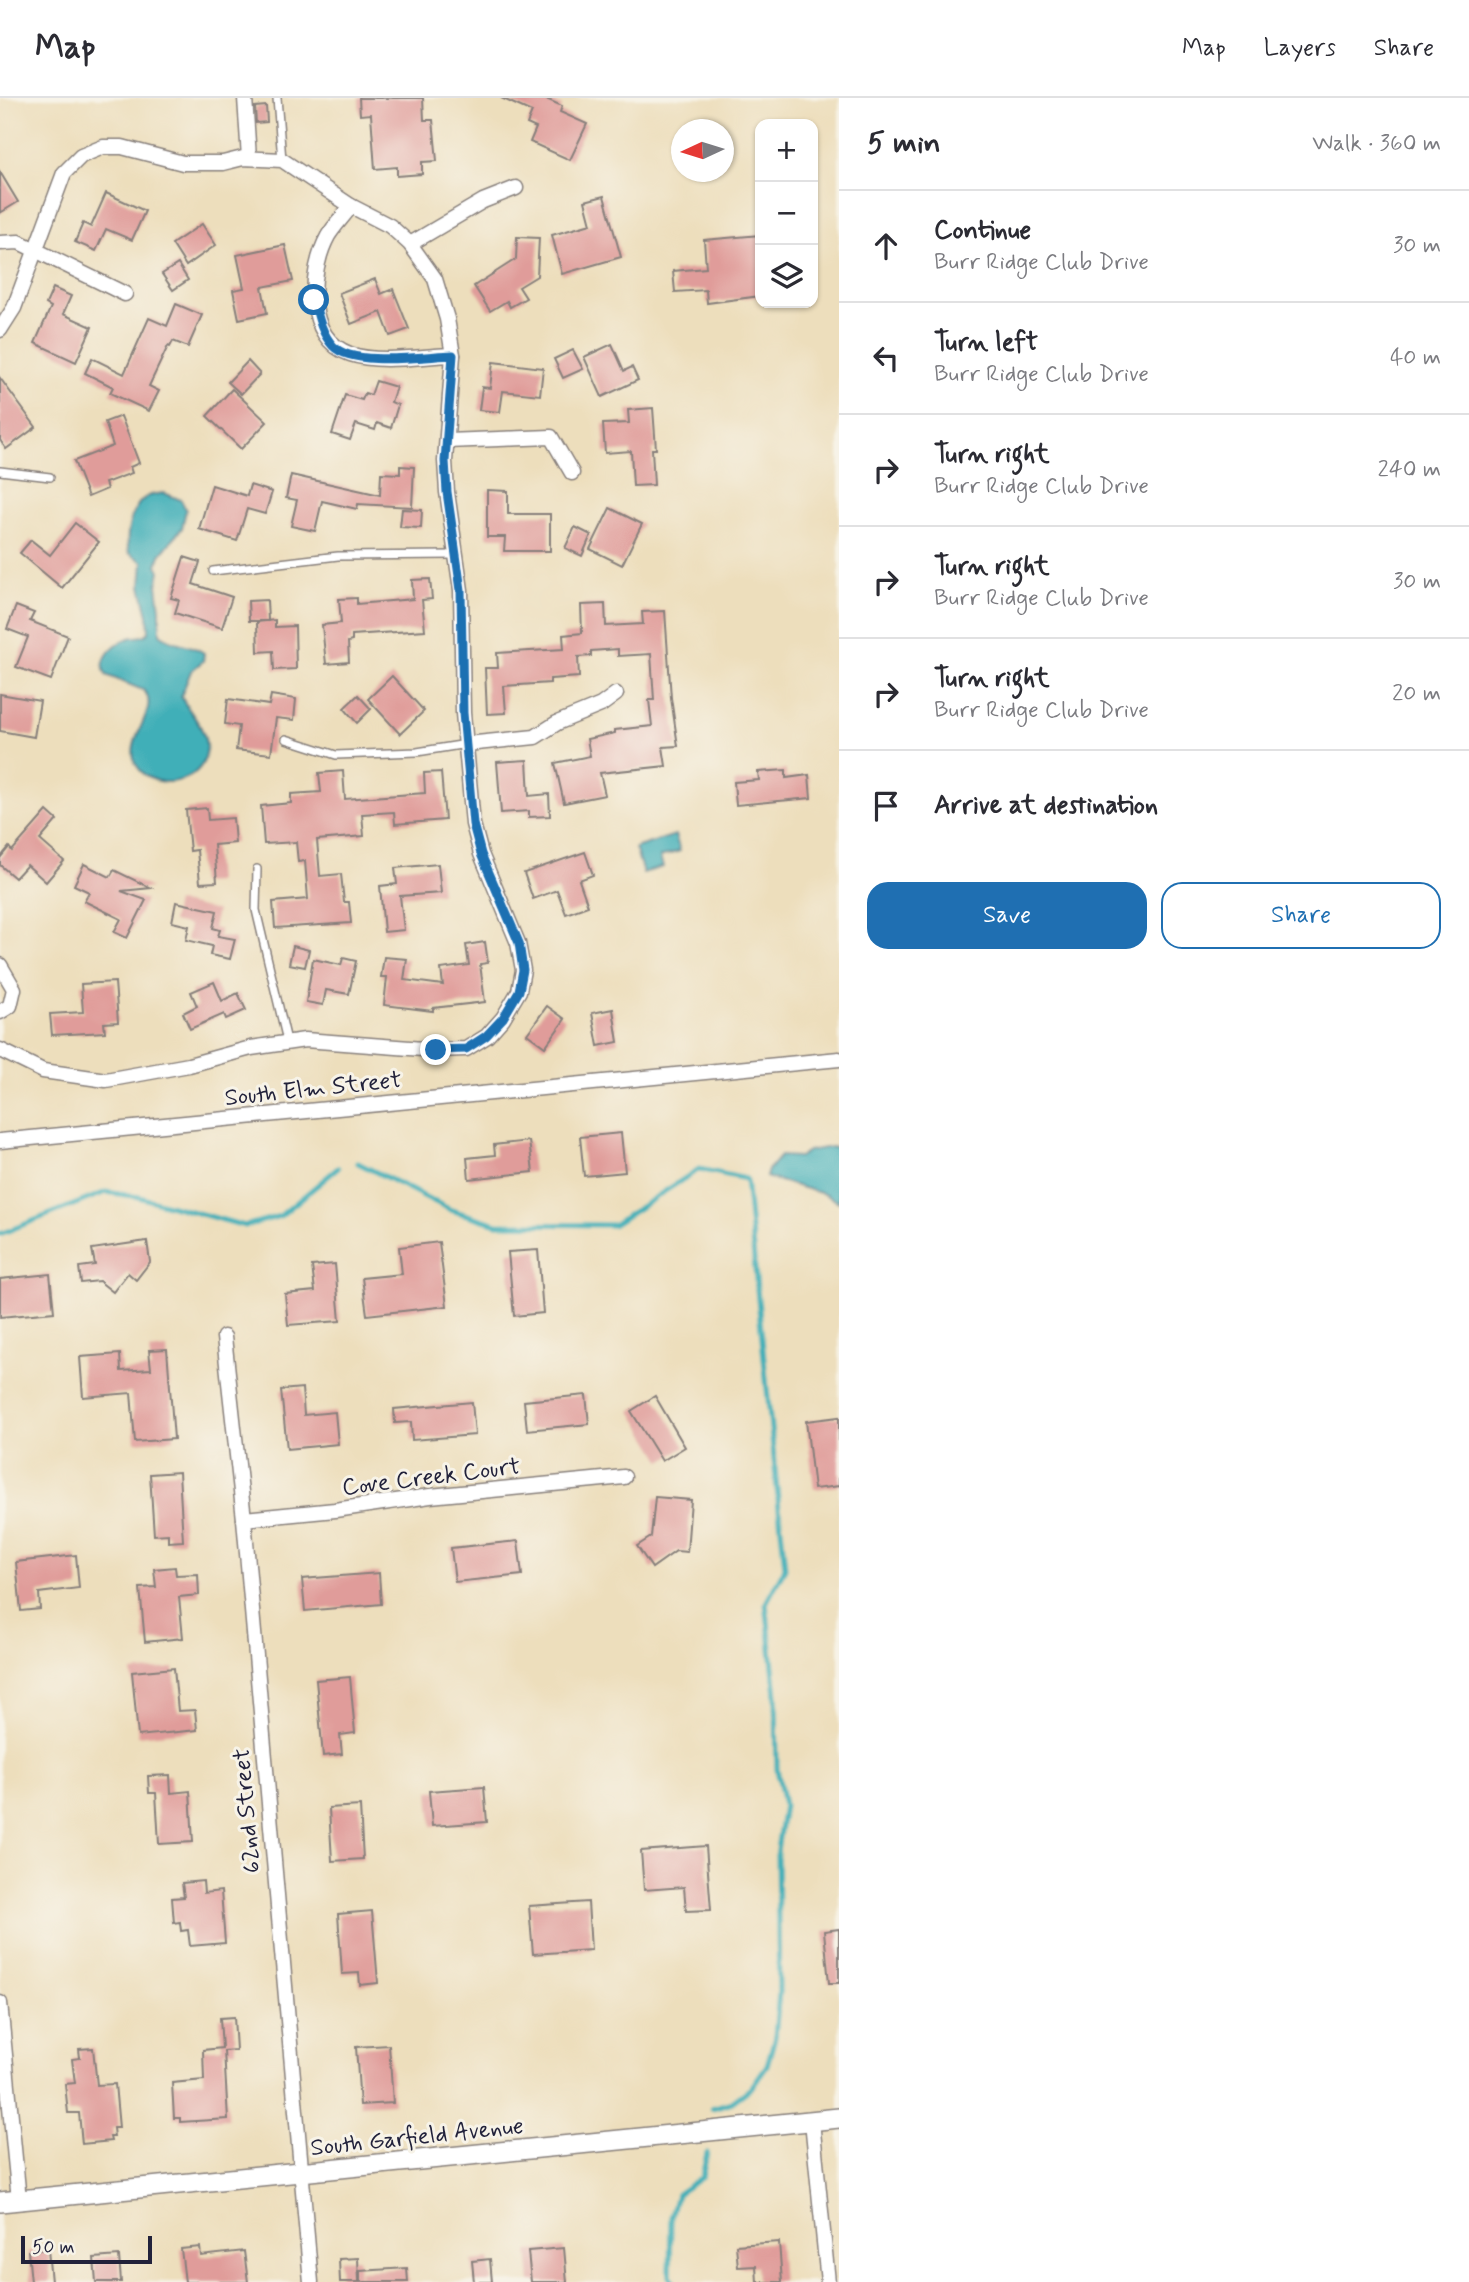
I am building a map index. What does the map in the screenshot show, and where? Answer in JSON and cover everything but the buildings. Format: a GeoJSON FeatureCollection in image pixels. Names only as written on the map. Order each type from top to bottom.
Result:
{"type":"FeatureCollection","features":[{"type":"Feature","properties":{"kind":"street"},"geometry":{"type":"LineString","coordinates":[[245,98],[249,158]]}},
{"type":"Feature","properties":{"kind":"street"},"geometry":{"type":"LineString","coordinates":[[0,330],[14,308],[64,173],[81,156],[103,147],[122,147],[183,163],[223,163],[249,158],[282,160],[351,206],[390,226],[410,244],[435,279],[447,319],[453,355],[447,441],[447,492],[461,590],[463,713],[473,824],[490,877],[511,924],[522,957],[523,970],[519,991],[503,1018],[486,1036],[466,1049],[436,1050],[287,1041],[190,1065],[106,1080],[43,1071],[0,1050]]}},
{"type":"Feature","properties":{"kind":"street"},"geometry":{"type":"LineString","coordinates":[[410,244],[484,201],[516,188]]}},
{"type":"Feature","properties":{"kind":"street"},"geometry":{"type":"LineString","coordinates":[[351,206],[328,236],[316,270],[314,300],[322,330],[328,339],[334,347],[352,355],[372,359],[453,355]]}},
{"type":"Feature","properties":{"kind":"street"},"geometry":{"type":"LineString","coordinates":[[0,243],[19,242],[125,294]]}},
{"type":"Feature","properties":{"kind":"street"},"geometry":{"type":"LineString","coordinates":[[447,441],[551,437],[572,473]]}},
{"type":"Feature","properties":{"kind":"street"},"geometry":{"type":"LineString","coordinates":[[467,744],[535,737],[557,723],[601,705],[617,694]]}},
{"type":"Feature","properties":{"kind":"street"},"geometry":{"type":"LineString","coordinates":[[0,965],[14,989],[10,1006],[0,1013]]}},
{"type":"Feature","properties":{"kind":"street","name":"South Elm Street"},"geometry":{"type":"LineString","coordinates":[[0,1141],[839,1059]]}},
{"type":"Feature","properties":{"kind":"street","name":"62nd Street"},"geometry":{"type":"LineString","coordinates":[[225,1337],[244,1520],[311,2282]]}},
{"type":"Feature","properties":{"kind":"street","name":"Cove Creek Court"},"geometry":{"type":"LineString","coordinates":[[244,1520],[430,1496],[624,1477]]}},
{"type":"Feature","properties":{"kind":"street"},"geometry":{"type":"LineString","coordinates":[[0,2003],[9,2201]]}},
{"type":"Feature","properties":{"kind":"street","name":"South Garfield Avenue"},"geometry":{"type":"LineString","coordinates":[[9,2201],[839,2118]]}},
{"type":"Feature","properties":{"kind":"street"},"geometry":{"type":"LineString","coordinates":[[812,2121],[828,2282]]}},
{"type":"Feature","properties":{"kind":"lane"},"geometry":{"type":"LineString","coordinates":[[277,98],[282,160]]}},
{"type":"Feature","properties":{"kind":"lane"},"geometry":{"type":"LineString","coordinates":[[0,471],[50,477]]}},
{"type":"Feature","properties":{"kind":"lane"},"geometry":{"type":"LineString","coordinates":[[214,571],[338,556],[455,555]]}},
{"type":"Feature","properties":{"kind":"lane"},"geometry":{"type":"LineString","coordinates":[[286,739],[336,755],[417,752],[467,744]]}},
{"type":"Feature","properties":{"kind":"lane"},"geometry":{"type":"LineString","coordinates":[[257,869],[256,910],[287,1041]]}},
{"type":"Feature","properties":{"kind":"water"},"geometry":{"type":"Polygon","coordinates":[[[164,493],[181,500],[186,510],[182,528],[160,555],[157,565],[160,571],[157,585],[160,634],[204,653],[203,661],[191,671],[181,696],[199,725],[206,744],[205,757],[200,767],[181,780],[168,782],[146,775],[137,766],[133,756],[137,736],[146,715],[148,697],[143,690],[106,675],[104,669],[106,657],[115,646],[149,632],[141,586],[143,562],[129,553],[128,532],[134,511],[142,500],[150,495],[164,493]]]}},
{"type":"Feature","properties":{"kind":"water"},"geometry":{"type":"Polygon","coordinates":[[[675,835],[680,851],[660,857],[663,867],[643,873],[635,848],[675,835]]]}},
{"type":"Feature","properties":{"kind":"water"},"geometry":{"type":"Polygon","coordinates":[[[831,1147],[839,1149],[839,1202],[824,1194],[766,1177],[768,1170],[780,1156],[799,1157],[808,1151],[831,1147]]]}},
{"type":"Feature","properties":{"kind":"waterway"},"geometry":{"type":"LineString","coordinates":[[358,1163],[451,1210],[497,1224],[613,1225],[699,1169],[746,1179],[785,1568],[766,1603],[776,1695],[777,1769],[784,1805],[777,1850],[779,1992],[775,2037],[767,2065],[751,2088],[732,2102],[712,2108]]}},
{"type":"Feature","properties":{"kind":"waterway"},"geometry":{"type":"LineString","coordinates":[[0,1234],[106,1192],[139,1197],[245,1226],[280,1216],[338,1168]]}},
{"type":"Feature","properties":{"kind":"waterway"},"geometry":{"type":"LineString","coordinates":[[673,2282],[670,2275],[671,2217],[677,2194],[702,2177],[707,2153]]}},
{"type":"Feature","properties":{"kind":"route"},"geometry":{"type":"LineString","coordinates":[[314,300],[322,330],[334,347],[352,355],[372,359],[453,355],[445,461],[461,590],[463,713],[473,824],[481,854],[519,943],[523,970],[519,991],[503,1018],[486,1036],[466,1049],[436,1050]]}}]}
